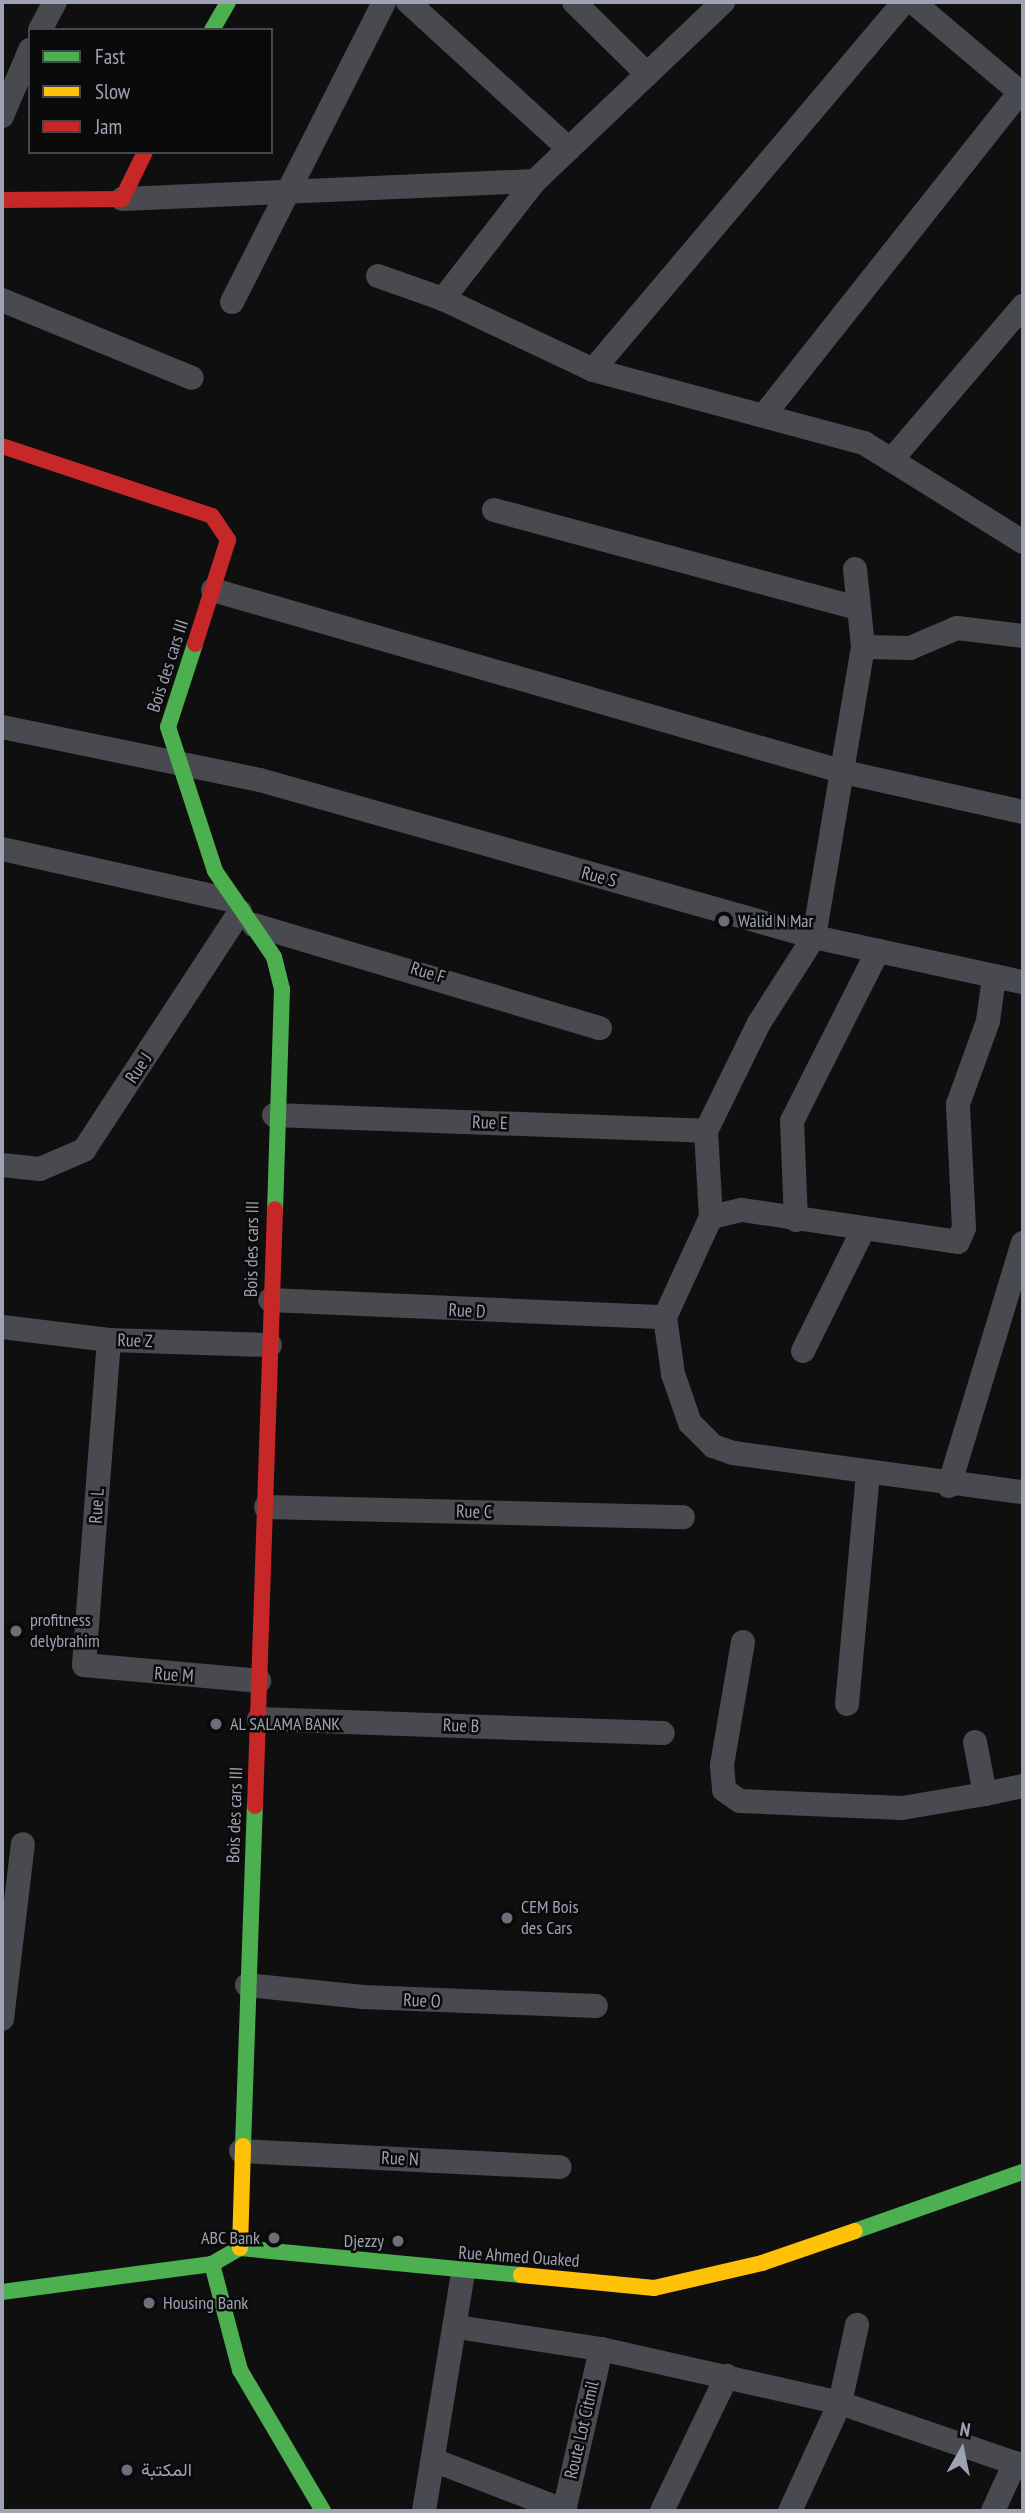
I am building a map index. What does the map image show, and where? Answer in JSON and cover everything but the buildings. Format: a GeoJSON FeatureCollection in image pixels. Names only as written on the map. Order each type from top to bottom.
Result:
{"type":"FeatureCollection","features":[{"type":"Feature","properties":{"kind":"street"},"geometry":{"type":"LineString","coordinates":[[41,28],[55,2]]}},
{"type":"Feature","properties":{"kind":"street"},"geometry":{"type":"LineString","coordinates":[[213,28],[228,2]]}},
{"type":"Feature","properties":{"kind":"street"},"geometry":{"type":"LineString","coordinates":[[232,302],[384,2]]}},
{"type":"Feature","properties":{"kind":"street"},"geometry":{"type":"LineString","coordinates":[[408,2],[569,149]]}},
{"type":"Feature","properties":{"kind":"street"},"geometry":{"type":"LineString","coordinates":[[574,2],[647,74]]}},
{"type":"Feature","properties":{"kind":"street"},"geometry":{"type":"LineString","coordinates":[[443,299],[535,181],[723,2]]}},
{"type":"Feature","properties":{"kind":"street"},"geometry":{"type":"LineString","coordinates":[[593,370],[904,2]]}},
{"type":"Feature","properties":{"kind":"street"},"geometry":{"type":"LineString","coordinates":[[764,415],[1022,93],[913,2]]}},
{"type":"Feature","properties":{"kind":"street"},"geometry":{"type":"LineString","coordinates":[[2,116],[28,55]]}},
{"type":"Feature","properties":{"kind":"street"},"geometry":{"type":"LineString","coordinates":[[122,199],[144,154]]}},
{"type":"Feature","properties":{"kind":"street"},"geometry":{"type":"LineString","coordinates":[[2,200],[122,199],[287,189],[535,181]]}},
{"type":"Feature","properties":{"kind":"street"},"geometry":{"type":"LineString","coordinates":[[378,276],[443,299],[593,370],[764,415],[894,457],[1019,534]]}},
{"type":"Feature","properties":{"kind":"street"},"geometry":{"type":"LineString","coordinates":[[2,300],[192,378]]}},
{"type":"Feature","properties":{"kind":"street"},"geometry":{"type":"LineString","coordinates":[[894,457],[1023,306]]}},
{"type":"Feature","properties":{"kind":"street","name":"Bois des cars III"},"geometry":{"type":"LineString","coordinates":[[2,446],[218,520],[228,548],[168,727],[176,765],[242,912],[281,975],[274,1115],[266,1507],[241,2151],[240,2248]]}},
{"type":"Feature","properties":{"kind":"street"},"geometry":{"type":"LineString","coordinates":[[494,510],[856,608]]}},
{"type":"Feature","properties":{"kind":"street"},"geometry":{"type":"LineString","coordinates":[[855,569],[856,608],[863,647],[814,937],[759,1023],[706,1131],[711,1217],[665,1317],[681,1403],[713,1446],[869,1475],[949,1486],[1023,1492]]}},
{"type":"Feature","properties":{"kind":"street"},"geometry":{"type":"LineString","coordinates":[[213,590],[844,772],[1023,812]]}},
{"type":"Feature","properties":{"kind":"street"},"geometry":{"type":"LineString","coordinates":[[863,647],[910,648],[957,628],[1023,636]]}},
{"type":"Feature","properties":{"kind":"street","name":"Rue S"},"geometry":{"type":"LineString","coordinates":[[2,727],[176,765],[260,780],[814,937],[994,978],[1023,982]]}},
{"type":"Feature","properties":{"kind":"street","name":"Rue F"},"geometry":{"type":"LineString","coordinates":[[3,851],[242,912],[600,1028]]}},
{"type":"Feature","properties":{"kind":"street","name":"Rue J"},"geometry":{"type":"LineString","coordinates":[[2,1165],[40,1169],[84,1150],[242,912]]}},
{"type":"Feature","properties":{"kind":"street"},"geometry":{"type":"LineString","coordinates":[[796,1220],[792,1121],[878,951]]}},
{"type":"Feature","properties":{"kind":"street"},"geometry":{"type":"LineString","coordinates":[[711,1217],[742,1210],[862,1232],[951,1244],[962,1236],[958,1104],[988,1021],[994,978]]}},
{"type":"Feature","properties":{"kind":"street","name":"Rue E"},"geometry":{"type":"LineString","coordinates":[[274,1115],[706,1131]]}},
{"type":"Feature","properties":{"kind":"street"},"geometry":{"type":"LineString","coordinates":[[803,1351],[862,1232]]}},
{"type":"Feature","properties":{"kind":"street"},"geometry":{"type":"LineString","coordinates":[[949,1486],[1023,1243]]}},
{"type":"Feature","properties":{"kind":"street","name":"Rue D"},"geometry":{"type":"LineString","coordinates":[[270,1300],[665,1317]]}},
{"type":"Feature","properties":{"kind":"street","name":"Rue Z"},"geometry":{"type":"LineString","coordinates":[[2,1328],[109,1340],[270,1345]]}},
{"type":"Feature","properties":{"kind":"street","name":"Rue L"},"geometry":{"type":"LineString","coordinates":[[88,1670],[83,1658],[109,1340]]}},
{"type":"Feature","properties":{"kind":"street"},"geometry":{"type":"LineString","coordinates":[[848,1704],[869,1475]]}},
{"type":"Feature","properties":{"kind":"street","name":"Rue C"},"geometry":{"type":"LineString","coordinates":[[266,1507],[682,1517]]}},
{"type":"Feature","properties":{"kind":"street"},"geometry":{"type":"LineString","coordinates":[[743,1642],[722,1765],[724,1790],[740,1801],[902,1808],[1023,1786]]}},
{"type":"Feature","properties":{"kind":"street","name":"Rue M"},"geometry":{"type":"LineString","coordinates":[[88,1670],[259,1681]]}},
{"type":"Feature","properties":{"kind":"street","name":"Rue B"},"geometry":{"type":"LineString","coordinates":[[259,1719],[663,1733]]}},
{"type":"Feature","properties":{"kind":"street"},"geometry":{"type":"LineString","coordinates":[[975,1742],[985,1794]]}},
{"type":"Feature","properties":{"kind":"street"},"geometry":{"type":"LineString","coordinates":[[2,2019],[5,1928],[23,1844]]}},
{"type":"Feature","properties":{"kind":"street","name":"Rue O"},"geometry":{"type":"LineString","coordinates":[[247,1985],[363,1997],[596,2006]]}},
{"type":"Feature","properties":{"kind":"street","name":"Rue N"},"geometry":{"type":"LineString","coordinates":[[241,2151],[560,2167]]}},
{"type":"Feature","properties":{"kind":"street","name":"Rue Ahmed Ouaked"},"geometry":{"type":"LineString","coordinates":[[240,2248],[463,2273],[678,2285],[762,2263],[1023,2172]]}},
{"type":"Feature","properties":{"kind":"street"},"geometry":{"type":"LineString","coordinates":[[2,2292],[212,2264],[240,2248]]}},
{"type":"Feature","properties":{"kind":"street"},"geometry":{"type":"LineString","coordinates":[[212,2264],[240,2370],[323,2511]]}},
{"type":"Feature","properties":{"kind":"street"},"geometry":{"type":"LineString","coordinates":[[424,2511],[457,2327],[463,2273]]}},
{"type":"Feature","properties":{"kind":"street"},"geometry":{"type":"LineString","coordinates":[[790,2511],[840,2403],[857,2325]]}},
{"type":"Feature","properties":{"kind":"street"},"geometry":{"type":"LineString","coordinates":[[457,2327],[601,2349],[840,2403],[1019,2464],[993,2511]]}},
{"type":"Feature","properties":{"kind":"street","name":"Route Lot Citmil"},"geometry":{"type":"LineString","coordinates":[[433,2460],[565,2511],[601,2349]]}},
{"type":"Feature","properties":{"kind":"street"},"geometry":{"type":"LineString","coordinates":[[662,2511],[727,2376]]}},
{"type":"Feature","properties":{"kind":"traffic: fast"},"geometry":{"type":"LineString","coordinates":[[213,28],[228,2]]}},
{"type":"Feature","properties":{"kind":"traffic: fast"},"geometry":{"type":"LineString","coordinates":[[195,644],[168,727],[215,871],[274,957],[282,989],[275,1209]]}},
{"type":"Feature","properties":{"kind":"traffic: fast"},"geometry":{"type":"LineString","coordinates":[[243,2146],[255,1806]]}},
{"type":"Feature","properties":{"kind":"traffic: fast"},"geometry":{"type":"LineString","coordinates":[[855,2231],[1023,2172]]}},
{"type":"Feature","properties":{"kind":"traffic: fast"},"geometry":{"type":"LineString","coordinates":[[2,2292],[212,2264],[240,2248],[521,2275]]}},
{"type":"Feature","properties":{"kind":"traffic: fast"},"geometry":{"type":"LineString","coordinates":[[212,2264],[240,2370],[323,2511]]}},
{"type":"Feature","properties":{"kind":"traffic: slow"},"geometry":{"type":"LineString","coordinates":[[240,2248],[243,2146]]}},
{"type":"Feature","properties":{"kind":"traffic: slow"},"geometry":{"type":"LineString","coordinates":[[521,2275],[654,2288],[762,2263],[855,2231]]}},
{"type":"Feature","properties":{"kind":"traffic: jam"},"geometry":{"type":"LineString","coordinates":[[2,200],[122,199],[144,154]]}},
{"type":"Feature","properties":{"kind":"traffic: jam"},"geometry":{"type":"LineString","coordinates":[[2,446],[212,516],[228,540],[195,644]]}},
{"type":"Feature","properties":{"kind":"traffic: jam"},"geometry":{"type":"LineString","coordinates":[[255,1806],[275,1209]]}},
{"type":"Feature","properties":{"kind":"place","name":"Walid N Mar"},"geometry":{"type":"Point","coordinates":[724,921]}},
{"type":"Feature","properties":{"kind":"place","name":"profitness delybrahim"},"geometry":{"type":"Point","coordinates":[16,1631]}},
{"type":"Feature","properties":{"kind":"place","name":"AL SALAMA BANK"},"geometry":{"type":"Point","coordinates":[216,1724]}},
{"type":"Feature","properties":{"kind":"place","name":"CEM Bois des Cars"},"geometry":{"type":"Point","coordinates":[507,1918]}},
{"type":"Feature","properties":{"kind":"place","name":"ABC Bank"},"geometry":{"type":"Point","coordinates":[274,2238]}},
{"type":"Feature","properties":{"kind":"place","name":"Djezzy"},"geometry":{"type":"Point","coordinates":[398,2241]}},
{"type":"Feature","properties":{"kind":"place","name":"Housing Bank"},"geometry":{"type":"Point","coordinates":[149,2303]}},
{"type":"Feature","properties":{"kind":"place","name":"المكتبة"},"geometry":{"type":"Point","coordinates":[127,2470]}}]}
